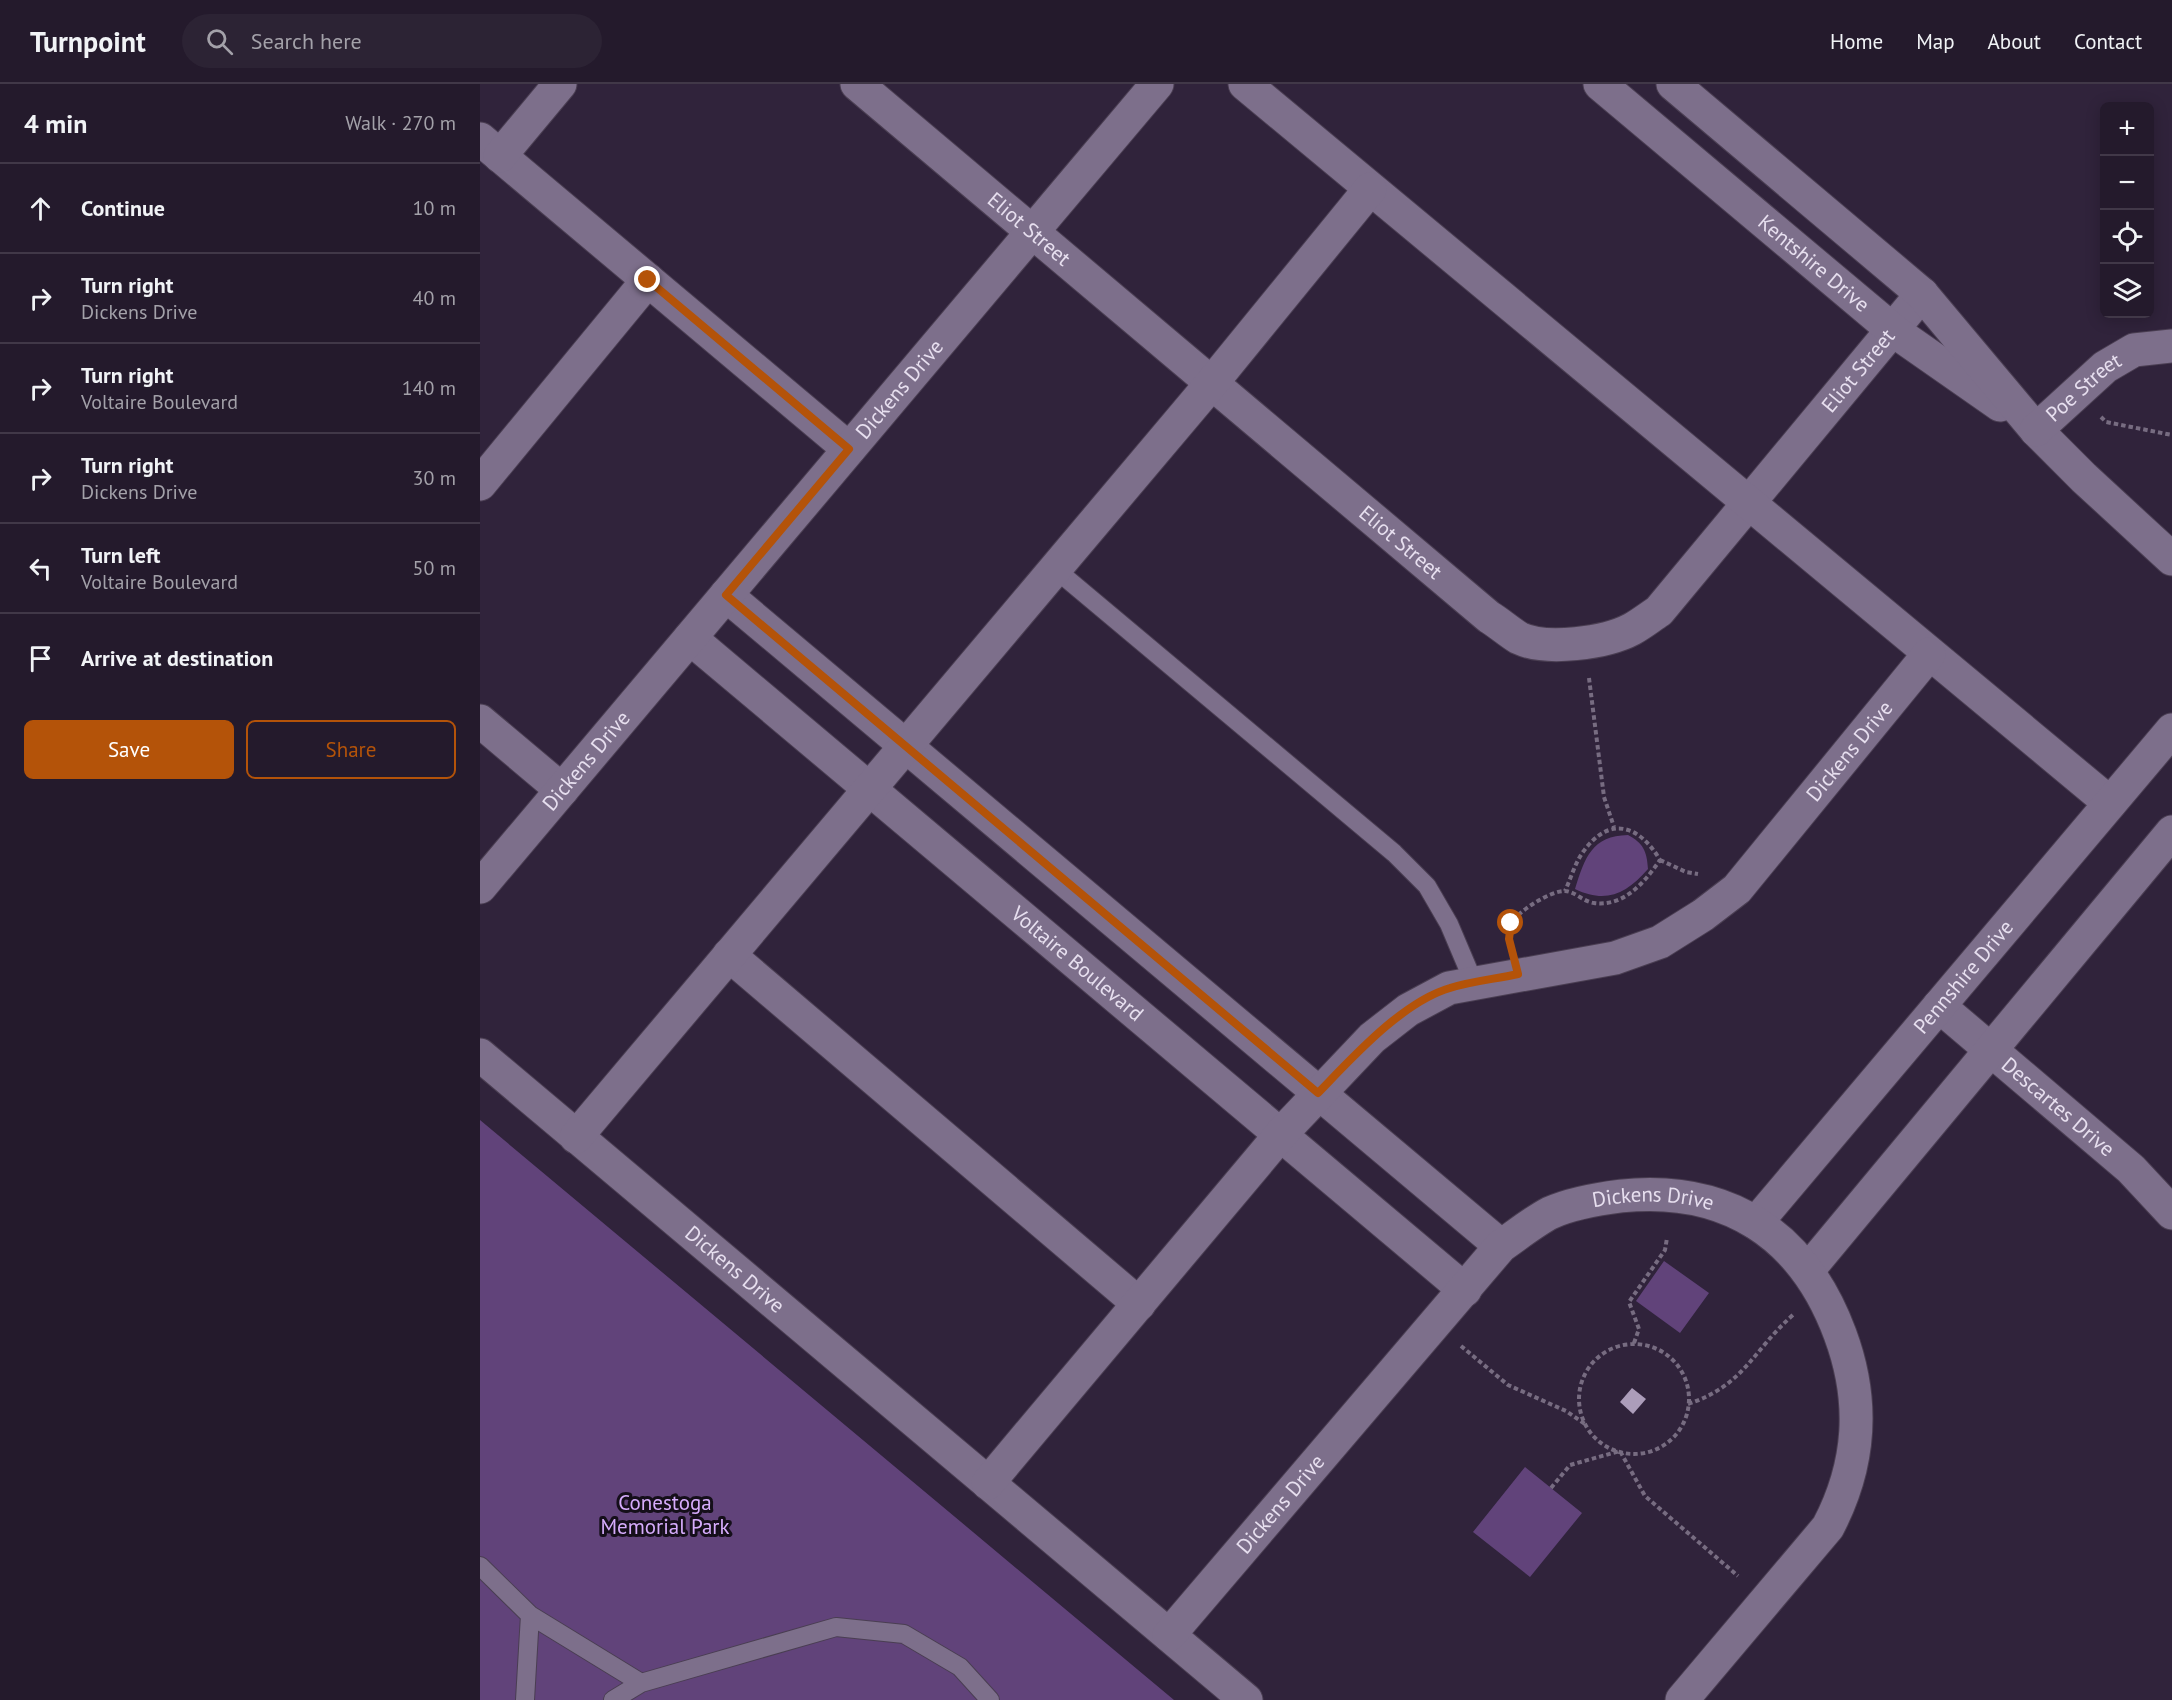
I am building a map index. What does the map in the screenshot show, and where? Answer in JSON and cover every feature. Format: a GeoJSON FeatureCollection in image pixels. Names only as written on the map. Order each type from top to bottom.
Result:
{"type":"FeatureCollection","features":[{"type":"Feature","properties":{"kind":"street"},"geometry":{"type":"LineString","coordinates":[[560,84],[490,148],[849,449]]}},
{"type":"Feature","properties":{"kind":"street","name":"Dickens Drive"},"geometry":{"type":"LineString","coordinates":[[480,887],[1157,84]]}},
{"type":"Feature","properties":{"kind":"street"},"geometry":{"type":"LineString","coordinates":[[1245,84],[2110,803]]}},
{"type":"Feature","properties":{"kind":"street","name":"Kentshire Drive"},"geometry":{"type":"LineString","coordinates":[[1600,84],[1894,331],[2036,430]]}},
{"type":"Feature","properties":{"kind":"street","name":"Kentshire Drive"},"geometry":{"type":"LineString","coordinates":[[1673,84],[1922,294],[2036,430],[2172,559]]}},
{"type":"Feature","properties":{"kind":"street","name":"Eliot Street"},"geometry":{"type":"LineString","coordinates":[[861,85],[1211,384],[1521,639],[1548,644],[1585,642],[1631,630],[1659,611],[1894,331],[1922,294]]}},
{"type":"Feature","properties":{"kind":"street"},"geometry":{"type":"LineString","coordinates":[[576,1137],[1211,384],[1370,189]]}},
{"type":"Feature","properties":{"kind":"street"},"geometry":{"type":"LineString","coordinates":[[480,484],[648,280]]}},
{"type":"Feature","properties":{"kind":"street","name":"Poe Street"},"geometry":{"type":"LineString","coordinates":[[2036,430],[2105,367],[2134,350],[2172,346]]}},
{"type":"Feature","properties":{"kind":"street"},"geometry":{"type":"LineString","coordinates":[[726,595],[1501,1246]]}},
{"type":"Feature","properties":{"kind":"street","name":"Voltaire Boulevard"},"geometry":{"type":"LineString","coordinates":[[690,638],[1465,1290]]}},
{"type":"Feature","properties":{"kind":"street","name":"Dickens Drive"},"geometry":{"type":"LineString","coordinates":[[988,1483],[1281,1134],[1372,1038],[1408,1010],[1449,988],[1615,958],[1660,942],[1703,915],[1737,889],[1929,654]]}},
{"type":"Feature","properties":{"kind":"street"},"geometry":{"type":"LineString","coordinates":[[480,721],[562,790]]}},
{"type":"Feature","properties":{"kind":"street","name":"Pennshire Drive"},"geometry":{"type":"LineString","coordinates":[[1756,1223],[2172,730]]}},
{"type":"Feature","properties":{"kind":"street"},"geometry":{"type":"LineString","coordinates":[[1816,1283],[1991,1049],[2172,832]]}},
{"type":"Feature","properties":{"kind":"street"},"geometry":{"type":"LineString","coordinates":[[729,955],[1138,1304]]}},
{"type":"Feature","properties":{"kind":"street","name":"Descartes Drive"},"geometry":{"type":"LineString","coordinates":[[1939,1006],[2131,1169],[2172,1213]]}},
{"type":"Feature","properties":{"kind":"street","name":"Dickens Drive"},"geometry":{"type":"LineString","coordinates":[[480,1055],[1246,1700]]}},
{"type":"Feature","properties":{"kind":"street","name":"Dickens Drive"},"geometry":{"type":"LineString","coordinates":[[1169,1635],[1501,1246],[1551,1213],[1581,1203],[1667,1193],[1692,1198],[1743,1214],[1788,1248],[1816,1283],[1848,1355],[1857,1440],[1841,1502],[1828,1527],[1682,1700]]}},
{"type":"Feature","properties":{"kind":"lane"},"geometry":{"type":"LineString","coordinates":[[1054,568],[1394,853],[1427,886],[1449,924],[1474,983]]}},
{"type":"Feature","properties":{"kind":"lane"},"geometry":{"type":"LineString","coordinates":[[480,1566],[530,1615],[641,1683]]}},
{"type":"Feature","properties":{"kind":"lane"},"geometry":{"type":"LineString","coordinates":[[525,1700],[530,1615]]}},
{"type":"Feature","properties":{"kind":"lane"},"geometry":{"type":"LineString","coordinates":[[613,1700],[641,1683],[836,1627],[904,1634],[960,1666],[990,1700]]}},
{"type":"Feature","properties":{"kind":"path"},"geometry":{"type":"LineString","coordinates":[[2077,392],[2106,422],[2172,435]]}},
{"type":"Feature","properties":{"kind":"path"},"geometry":{"type":"LineString","coordinates":[[1585,642],[1604,797],[1614,827]]}},
{"type":"Feature","properties":{"kind":"path"},"geometry":{"type":"LineString","coordinates":[[1518,974],[1509,939],[1511,923],[1522,911],[1544,897],[1565,891],[1595,904],[1618,900],[1635,891],[1649,877],[1659,861],[1649,842],[1633,830],[1614,827],[1596,837],[1582,853],[1565,891]]}},
{"type":"Feature","properties":{"kind":"path"},"geometry":{"type":"LineString","coordinates":[[1634,1343],[1639,1329],[1629,1302],[1665,1250],[1667,1238]]}},
{"type":"Feature","properties":{"kind":"path"},"geometry":{"type":"LineString","coordinates":[[1688,1404],[1712,1396],[1731,1384],[1791,1317],[1816,1283]]}},
{"type":"Feature","properties":{"kind":"path"},"geometry":{"type":"LineString","coordinates":[[1436,1323],[1473,1359],[1508,1385],[1566,1412],[1585,1424]]}},
{"type":"Feature","properties":{"kind":"path"},"geometry":{"type":"LineString","coordinates":[[1551,1488],[1570,1465],[1620,1451],[1644,1453],[1661,1446],[1674,1436],[1684,1421],[1688,1404],[1688,1387],[1681,1371],[1669,1356],[1652,1347],[1634,1343],[1615,1346],[1599,1356],[1586,1370],[1580,1387],[1579,1406],[1585,1424],[1596,1439],[1620,1451],[1645,1496],[1766,1600]]}},
{"type":"Feature","properties":{"kind":"green space"},"geometry":{"type":"Polygon","coordinates":[[[1628,835],[1641,845],[1647,857],[1648,869],[1640,878],[1623,890],[1606,896],[1596,896],[1575,889],[1582,867],[1592,850],[1606,839],[1628,835]]]}},
{"type":"Feature","properties":{"kind":"green space","name":"Conestoga Memorial Park"},"geometry":{"type":"Polygon","coordinates":[[[480,1120],[1174,1700],[480,1700],[480,1120]]]}},
{"type":"Feature","properties":{"kind":"green space"},"geometry":{"type":"Polygon","coordinates":[[[1664,1261],[1709,1293],[1680,1333],[1636,1301],[1664,1261]]]}},
{"type":"Feature","properties":{"kind":"green space"},"geometry":{"type":"Polygon","coordinates":[[[1525,1467],[1582,1513],[1530,1577],[1473,1532],[1525,1467]]]}},
{"type":"Feature","properties":{"kind":"building"},"geometry":{"type":"Polygon","coordinates":[[[1632,1388],[1646,1399],[1633,1414],[1620,1402],[1632,1388]]]}},
{"type":"Feature","properties":{"kind":"route"},"geometry":{"type":"LineString","coordinates":[[648,280],[849,449],[726,595],[1318,1093],[1372,1038],[1408,1010],[1449,988],[1518,974],[1509,939],[1511,923]]}}]}
